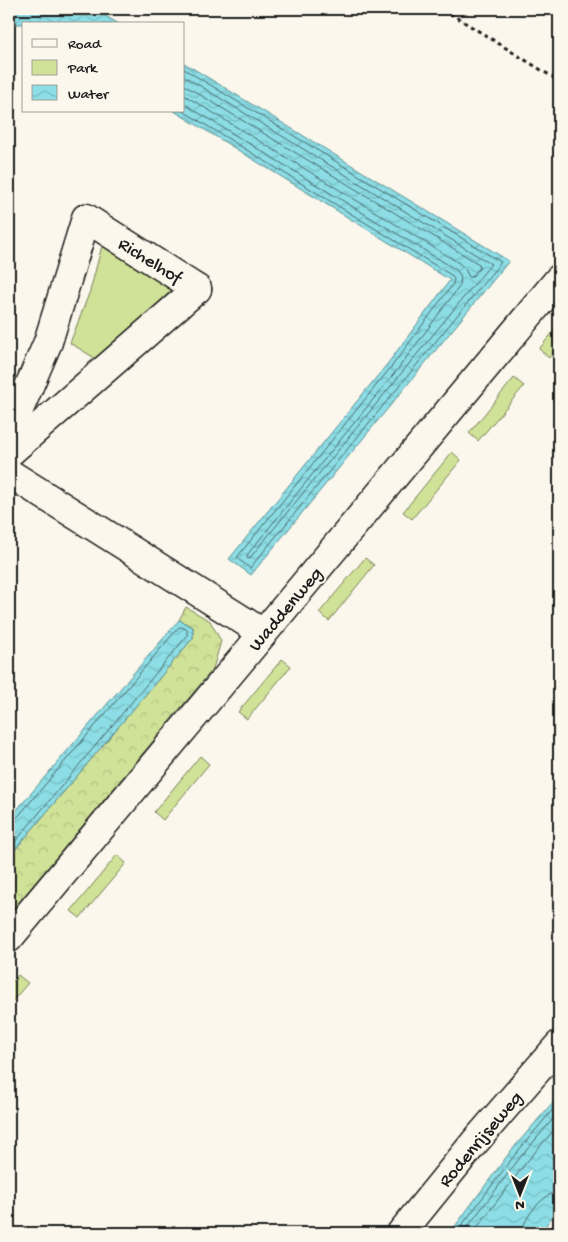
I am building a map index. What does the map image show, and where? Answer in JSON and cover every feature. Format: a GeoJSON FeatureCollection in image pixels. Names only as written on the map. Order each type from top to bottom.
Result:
{"type":"FeatureCollection","features":[{"type":"Feature","properties":{"kind":"street","name":"Richelhof"},"geometry":{"type":"LineString","coordinates":[[9,433],[48,342],[86,218],[197,289],[9,453]]}},
{"type":"Feature","properties":{"kind":"street","name":"Waddenweg"},"geometry":{"type":"LineString","coordinates":[[9,938],[559,279]]}},
{"type":"Feature","properties":{"kind":"street"},"geometry":{"type":"LineString","coordinates":[[9,473],[263,633]]}},
{"type":"Feature","properties":{"kind":"street","name":"Rodenrijseweg"},"geometry":{"type":"LineString","coordinates":[[401,1233],[474,1143],[559,1045]]}},
{"type":"Feature","properties":{"kind":"path"},"geometry":{"type":"LineString","coordinates":[[443,9],[559,81]]}},
{"type":"Feature","properties":{"kind":"green space"},"geometry":{"type":"Polygon","coordinates":[[[103,242],[175,287],[98,360],[70,343],[90,291],[103,242]]]}},
{"type":"Feature","properties":{"kind":"green space"},"geometry":{"type":"Polygon","coordinates":[[[559,325],[559,345],[549,358],[539,349],[559,325]]]}},
{"type":"Feature","properties":{"kind":"green space"},"geometry":{"type":"Polygon","coordinates":[[[514,378],[524,386],[478,441],[469,433],[514,378]]]}},
{"type":"Feature","properties":{"kind":"green space"},"geometry":{"type":"Polygon","coordinates":[[[452,452],[461,460],[412,519],[403,512],[452,452]]]}},
{"type":"Feature","properties":{"kind":"green space"},"geometry":{"type":"Polygon","coordinates":[[[365,558],[374,565],[329,621],[319,613],[365,558]]]}},
{"type":"Feature","properties":{"kind":"green space"},"geometry":{"type":"Polygon","coordinates":[[[186,607],[210,621],[221,641],[213,669],[9,914],[9,857],[193,638],[193,627],[179,620],[186,607]]]}},
{"type":"Feature","properties":{"kind":"green space"},"geometry":{"type":"Polygon","coordinates":[[[282,659],[291,666],[247,719],[238,712],[282,659]]]}},
{"type":"Feature","properties":{"kind":"green space"},"geometry":{"type":"Polygon","coordinates":[[[200,756],[209,764],[163,820],[154,812],[200,756]]]}},
{"type":"Feature","properties":{"kind":"green space"},"geometry":{"type":"Polygon","coordinates":[[[117,855],[126,863],[80,918],[71,911],[117,855]]]}},
{"type":"Feature","properties":{"kind":"green space"},"geometry":{"type":"Polygon","coordinates":[[[18,975],[28,983],[9,1005],[9,986],[18,975]]]}},
{"type":"Feature","properties":{"kind":"water"},"geometry":{"type":"Polygon","coordinates":[[[9,9],[94,9],[116,22],[22,22],[22,24],[15,24],[9,34],[9,9]]]}},
{"type":"Feature","properties":{"kind":"water"},"geometry":{"type":"Polygon","coordinates":[[[185,64],[509,261],[251,575],[229,559],[388,363],[450,280],[176,112],[185,112],[185,64]]]}},
{"type":"Feature","properties":{"kind":"water"},"geometry":{"type":"Polygon","coordinates":[[[179,620],[193,627],[193,638],[9,857],[9,819],[179,620]]]}},
{"type":"Feature","properties":{"kind":"water"},"geometry":{"type":"Polygon","coordinates":[[[559,1095],[559,1208],[540,1233],[450,1233],[510,1152],[559,1095]]]}}]}
